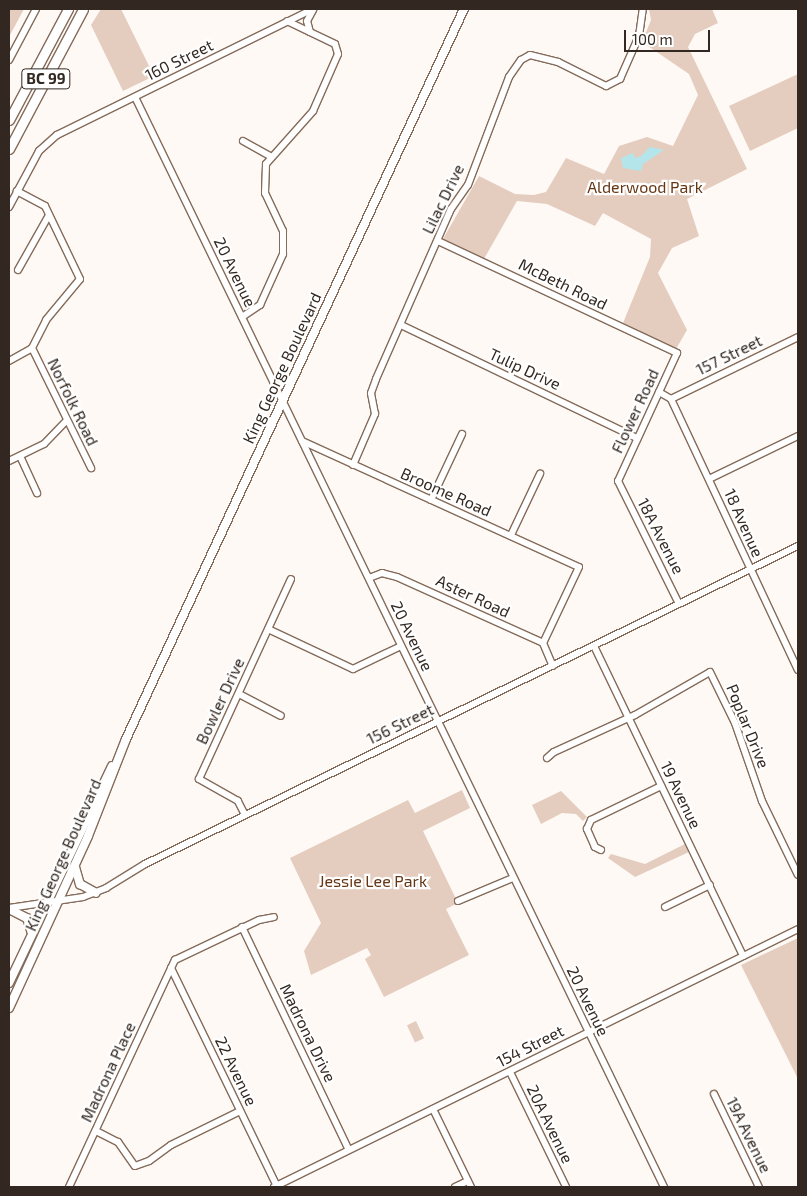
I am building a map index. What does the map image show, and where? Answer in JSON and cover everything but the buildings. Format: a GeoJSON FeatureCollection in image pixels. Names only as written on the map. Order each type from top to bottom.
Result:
{"type":"FeatureCollection","features":[{"type":"Feature","properties":{"kind":"highway","name":"BC 99"},"geometry":{"type":"LineString","coordinates":[[9,120],[68,9]]}},
{"type":"Feature","properties":{"kind":"highway","name":"BC 99"},"geometry":{"type":"LineString","coordinates":[[9,149],[83,9]]}},
{"type":"Feature","properties":{"kind":"main road","name":"King George Boulevard"},"geometry":{"type":"LineString","coordinates":[[9,983],[126,739],[464,9]]}},
{"type":"Feature","properties":{"kind":"main road","name":"King George Boulevard"},"geometry":{"type":"LineString","coordinates":[[9,1008],[75,866],[126,739]]}},
{"type":"Feature","properties":{"kind":"main road"},"geometry":{"type":"LineString","coordinates":[[75,866],[75,877],[80,884],[96,893]]}},
{"type":"Feature","properties":{"kind":"main road"},"geometry":{"type":"LineString","coordinates":[[9,908],[27,918],[32,933]]}},
{"type":"Feature","properties":{"kind":"street"},"geometry":{"type":"LineString","coordinates":[[9,60],[36,9]]}},
{"type":"Feature","properties":{"kind":"street"},"geometry":{"type":"LineString","coordinates":[[310,32],[307,21],[313,9]]}},
{"type":"Feature","properties":{"kind":"street","name":"160 Street"},"geometry":{"type":"LineString","coordinates":[[9,207],[39,151],[57,135],[313,9]]}},
{"type":"Feature","properties":{"kind":"street","name":"Lilac Drive"},"geometry":{"type":"LineString","coordinates":[[353,465],[375,414],[372,393],[376,379],[451,209],[468,186],[509,77],[521,60],[530,54],[541,55],[606,86],[620,79],[640,36],[643,9]]}},
{"type":"Feature","properties":{"kind":"street"},"geometry":{"type":"LineString","coordinates":[[242,316],[260,305],[283,254],[283,231],[265,193],[264,173],[270,156],[313,111],[338,54],[338,47],[287,21]]}},
{"type":"Feature","properties":{"kind":"street","name":"20 Avenue"},"geometry":{"type":"LineString","coordinates":[[135,97],[664,1187]]}},
{"type":"Feature","properties":{"kind":"street"},"geometry":{"type":"LineString","coordinates":[[243,141],[270,156]]}},
{"type":"Feature","properties":{"kind":"street"},"geometry":{"type":"LineString","coordinates":[[9,361],[32,348],[46,320],[80,279],[45,206],[17,191]]}},
{"type":"Feature","properties":{"kind":"street"},"geometry":{"type":"LineString","coordinates":[[18,270],[49,215]]}},
{"type":"Feature","properties":{"kind":"street","name":"McBeth Road"},"geometry":{"type":"LineString","coordinates":[[438,241],[677,352]]}},
{"type":"Feature","properties":{"kind":"street","name":"Tulip Drive"},"geometry":{"type":"LineString","coordinates":[[401,325],[638,438]]}},
{"type":"Feature","properties":{"kind":"street","name":"157 Street"},"geometry":{"type":"LineString","coordinates":[[671,399],[798,337]]}},
{"type":"Feature","properties":{"kind":"street","name":"Norfolk Road"},"geometry":{"type":"LineString","coordinates":[[32,348],[91,468]]}},
{"type":"Feature","properties":{"kind":"street","name":"Flower Road"},"geometry":{"type":"LineString","coordinates":[[618,481],[677,352]]}},
{"type":"Feature","properties":{"kind":"street"},"geometry":{"type":"LineString","coordinates":[[659,392],[671,399]]}},
{"type":"Feature","properties":{"kind":"street","name":"18 Avenue"},"geometry":{"type":"LineString","coordinates":[[671,399],[798,670]]}},
{"type":"Feature","properties":{"kind":"street"},"geometry":{"type":"LineString","coordinates":[[9,461],[44,444],[67,420]]}},
{"type":"Feature","properties":{"kind":"street"},"geometry":{"type":"LineString","coordinates":[[431,500],[462,434]]}},
{"type":"Feature","properties":{"kind":"street"},"geometry":{"type":"LineString","coordinates":[[709,479],[798,436]]}},
{"type":"Feature","properties":{"kind":"street","name":"Broome Road"},"geometry":{"type":"LineString","coordinates":[[302,440],[579,567],[543,643]]}},
{"type":"Feature","properties":{"kind":"street"},"geometry":{"type":"LineString","coordinates":[[20,456],[37,493]]}},
{"type":"Feature","properties":{"kind":"street"},"geometry":{"type":"LineString","coordinates":[[510,535],[540,474]]}},
{"type":"Feature","properties":{"kind":"street","name":"18A Avenue"},"geometry":{"type":"LineString","coordinates":[[618,481],[679,604]]}},
{"type":"Feature","properties":{"kind":"street","name":"156 Street"},"geometry":{"type":"LineString","coordinates":[[9,908],[96,893],[145,864],[798,546]]}},
{"type":"Feature","properties":{"kind":"street","name":"Aster Road"},"geometry":{"type":"LineString","coordinates":[[369,578],[382,573],[397,576],[543,643]]}},
{"type":"Feature","properties":{"kind":"street","name":"Bowler Drive"},"geometry":{"type":"LineString","coordinates":[[245,815],[238,801],[199,779],[291,579]]}},
{"type":"Feature","properties":{"kind":"street"},"geometry":{"type":"LineString","coordinates":[[268,629],[353,669],[401,646]]}},
{"type":"Feature","properties":{"kind":"street"},"geometry":{"type":"LineString","coordinates":[[543,643],[553,666]]}},
{"type":"Feature","properties":{"kind":"street","name":"19 Avenue"},"geometry":{"type":"LineString","coordinates":[[594,646],[743,956]]}},
{"type":"Feature","properties":{"kind":"street","name":"Poplar Drive"},"geometry":{"type":"LineString","coordinates":[[628,717],[710,672],[735,723],[762,801],[798,874]]}},
{"type":"Feature","properties":{"kind":"street"},"geometry":{"type":"LineString","coordinates":[[239,694],[281,716]]}},
{"type":"Feature","properties":{"kind":"street"},"geometry":{"type":"LineString","coordinates":[[547,758],[628,717]]}},
{"type":"Feature","properties":{"kind":"street"},"geometry":{"type":"LineString","coordinates":[[601,850],[595,847],[587,829],[591,820],[661,786]]}},
{"type":"Feature","properties":{"kind":"street"},"geometry":{"type":"LineString","coordinates":[[458,901],[513,878]]}},
{"type":"Feature","properties":{"kind":"street"},"geometry":{"type":"LineString","coordinates":[[665,907],[710,885]]}},
{"type":"Feature","properties":{"kind":"street"},"geometry":{"type":"LineString","coordinates":[[171,968],[175,960],[242,927],[274,917]]}},
{"type":"Feature","properties":{"kind":"street","name":"Madrona Drive"},"geometry":{"type":"LineString","coordinates":[[242,927],[350,1150]]}},
{"type":"Feature","properties":{"kind":"street","name":"154 Street"},"geometry":{"type":"LineString","coordinates":[[275,1187],[798,929]]}},
{"type":"Feature","properties":{"kind":"street","name":"22 Avenue"},"geometry":{"type":"LineString","coordinates":[[171,968],[275,1187]]}},
{"type":"Feature","properties":{"kind":"street","name":"Madrona Place"},"geometry":{"type":"LineString","coordinates":[[69,1187],[171,968]]}},
{"type":"Feature","properties":{"kind":"street","name":"20A Avenue"},"geometry":{"type":"LineString","coordinates":[[510,1072],[566,1187]]}},
{"type":"Feature","properties":{"kind":"street","name":"19A Avenue"},"geometry":{"type":"LineString","coordinates":[[714,1094],[759,1187]]}},
{"type":"Feature","properties":{"kind":"street"},"geometry":{"type":"LineString","coordinates":[[433,1109],[469,1184],[455,1187]]}},
{"type":"Feature","properties":{"kind":"street"},"geometry":{"type":"LineString","coordinates":[[96,1131],[118,1142],[135,1166],[149,1161],[171,1145],[240,1111]]}},
{"type":"Feature","properties":{"kind":"green space"},"geometry":{"type":"Polygon","coordinates":[[[9,9],[24,9],[9,37],[9,9]]]}},
{"type":"Feature","properties":{"kind":"green space"},"geometry":{"type":"Polygon","coordinates":[[[101,9],[121,9],[154,76],[123,91],[91,25],[101,9]]]}},
{"type":"Feature","properties":{"kind":"green space","name":"Alderwood Park"},"geometry":{"type":"Polygon","coordinates":[[[649,9],[712,9],[718,23],[695,34],[688,47],[747,169],[687,199],[699,236],[672,248],[658,273],[687,330],[676,349],[623,323],[650,257],[651,239],[603,213],[595,226],[547,204],[517,201],[484,259],[443,239],[479,176],[515,194],[534,195],[546,192],[566,158],[604,174],[619,146],[647,137],[673,146],[698,95],[689,74],[642,42],[651,20],[649,9]]]}},
{"type":"Feature","properties":{"kind":"green space"},"geometry":{"type":"Polygon","coordinates":[[[798,74],[798,128],[750,151],[729,106],[798,74]]]}},
{"type":"Feature","properties":{"kind":"green space","name":"Jessie Lee Park"},"geometry":{"type":"Polygon","coordinates":[[[462,790],[470,808],[423,831],[458,903],[446,909],[469,955],[384,997],[365,959],[371,955],[367,948],[311,975],[304,951],[321,923],[290,858],[408,800],[415,813],[462,790]]]}},
{"type":"Feature","properties":{"kind":"green space"},"geometry":{"type":"Polygon","coordinates":[[[561,791],[587,817],[583,821],[576,814],[562,813],[541,824],[532,805],[561,791]]]}},
{"type":"Feature","properties":{"kind":"green space"},"geometry":{"type":"Polygon","coordinates":[[[685,844],[689,852],[635,877],[608,858],[611,854],[645,864],[685,844]]]}},
{"type":"Feature","properties":{"kind":"green space"},"geometry":{"type":"Polygon","coordinates":[[[798,938],[798,1079],[741,965],[798,938]]]}},
{"type":"Feature","properties":{"kind":"green space"},"geometry":{"type":"Polygon","coordinates":[[[416,1021],[424,1038],[415,1042],[407,1025],[416,1021]]]}},
{"type":"Feature","properties":{"kind":"water"},"geometry":{"type":"Polygon","coordinates":[[[650,147],[664,150],[643,164],[641,171],[623,168],[621,158],[633,153],[635,158],[641,156],[650,147]]]}}]}
